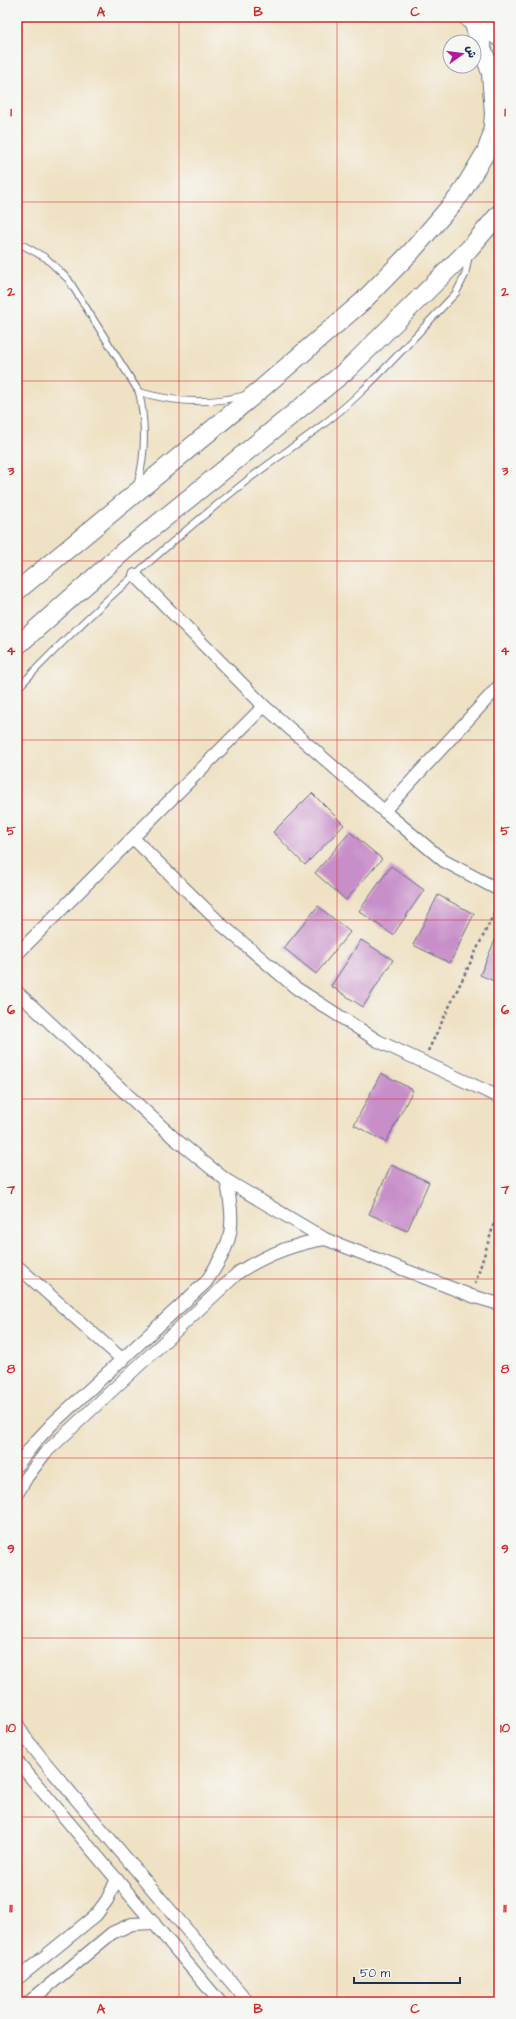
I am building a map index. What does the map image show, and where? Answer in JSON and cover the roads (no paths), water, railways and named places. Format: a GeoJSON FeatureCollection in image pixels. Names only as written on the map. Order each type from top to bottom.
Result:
{"type":"FeatureCollection","features":[{"type":"Feature","properties":{"kind":"street"},"geometry":{"type":"LineString","coordinates":[[469,19],[499,37]]}},
{"type":"Feature","properties":{"kind":"street"},"geometry":{"type":"LineString","coordinates":[[17,591],[260,390],[362,302],[411,252],[460,195],[493,147],[492,135],[494,93],[491,73],[485,53],[469,19]]}},
{"type":"Feature","properties":{"kind":"street"},"geometry":{"type":"LineString","coordinates":[[17,646],[124,552],[348,370],[469,249],[499,214]]}},
{"type":"Feature","properties":{"kind":"street"},"geometry":{"type":"LineString","coordinates":[[135,575],[264,706],[384,811],[444,861],[499,890]]}},
{"type":"Feature","properties":{"kind":"street"},"geometry":{"type":"LineString","coordinates":[[384,811],[499,686]]}},
{"type":"Feature","properties":{"kind":"street"},"geometry":{"type":"LineString","coordinates":[[17,954],[264,706]]}},
{"type":"Feature","properties":{"kind":"street"},"geometry":{"type":"LineString","coordinates":[[133,838],[222,925],[296,988],[378,1041],[499,1097]]}},
{"type":"Feature","properties":{"kind":"street"},"geometry":{"type":"LineString","coordinates":[[17,992],[174,1138],[226,1180],[325,1239],[472,1296],[499,1304]]}},
{"type":"Feature","properties":{"kind":"street"},"geometry":{"type":"LineString","coordinates":[[17,1465],[52,1424],[206,1282],[222,1259],[231,1234],[232,1216],[226,1180]]}},
{"type":"Feature","properties":{"kind":"street"},"geometry":{"type":"LineString","coordinates":[[17,1494],[27,1477],[45,1453],[239,1272],[258,1259],[280,1249],[325,1239]]}},
{"type":"Feature","properties":{"kind":"street"},"geometry":{"type":"LineString","coordinates":[[17,1266],[123,1360]]}},
{"type":"Feature","properties":{"kind":"street"},"geometry":{"type":"LineString","coordinates":[[206,1282],[216,1292]]}},
{"type":"Feature","properties":{"kind":"street"},"geometry":{"type":"LineString","coordinates":[[17,1723],[24,1736],[48,1766],[248,2002]]}},
{"type":"Feature","properties":{"kind":"street"},"geometry":{"type":"LineString","coordinates":[[17,1761],[220,2002]]}},
{"type":"Feature","properties":{"kind":"street"},"geometry":{"type":"LineString","coordinates":[[17,1979],[96,1915],[107,1900],[117,1879]]}},
{"type":"Feature","properties":{"kind":"street"},"geometry":{"type":"LineString","coordinates":[[29,2002],[112,1933],[132,1924],[154,1924]]}},
{"type":"Feature","properties":{"kind":"lane"},"geometry":{"type":"LineString","coordinates":[[17,242],[46,258],[68,279],[139,392],[145,438],[142,463],[135,493]]}},
{"type":"Feature","properties":{"kind":"lane"},"geometry":{"type":"LineString","coordinates":[[17,689],[73,631],[135,575],[246,482],[312,432],[360,393],[456,293],[466,271],[469,249]]}},
{"type":"Feature","properties":{"kind":"lane"},"geometry":{"type":"LineString","coordinates":[[139,392],[170,399],[206,401],[230,398],[260,390]]}}]}
